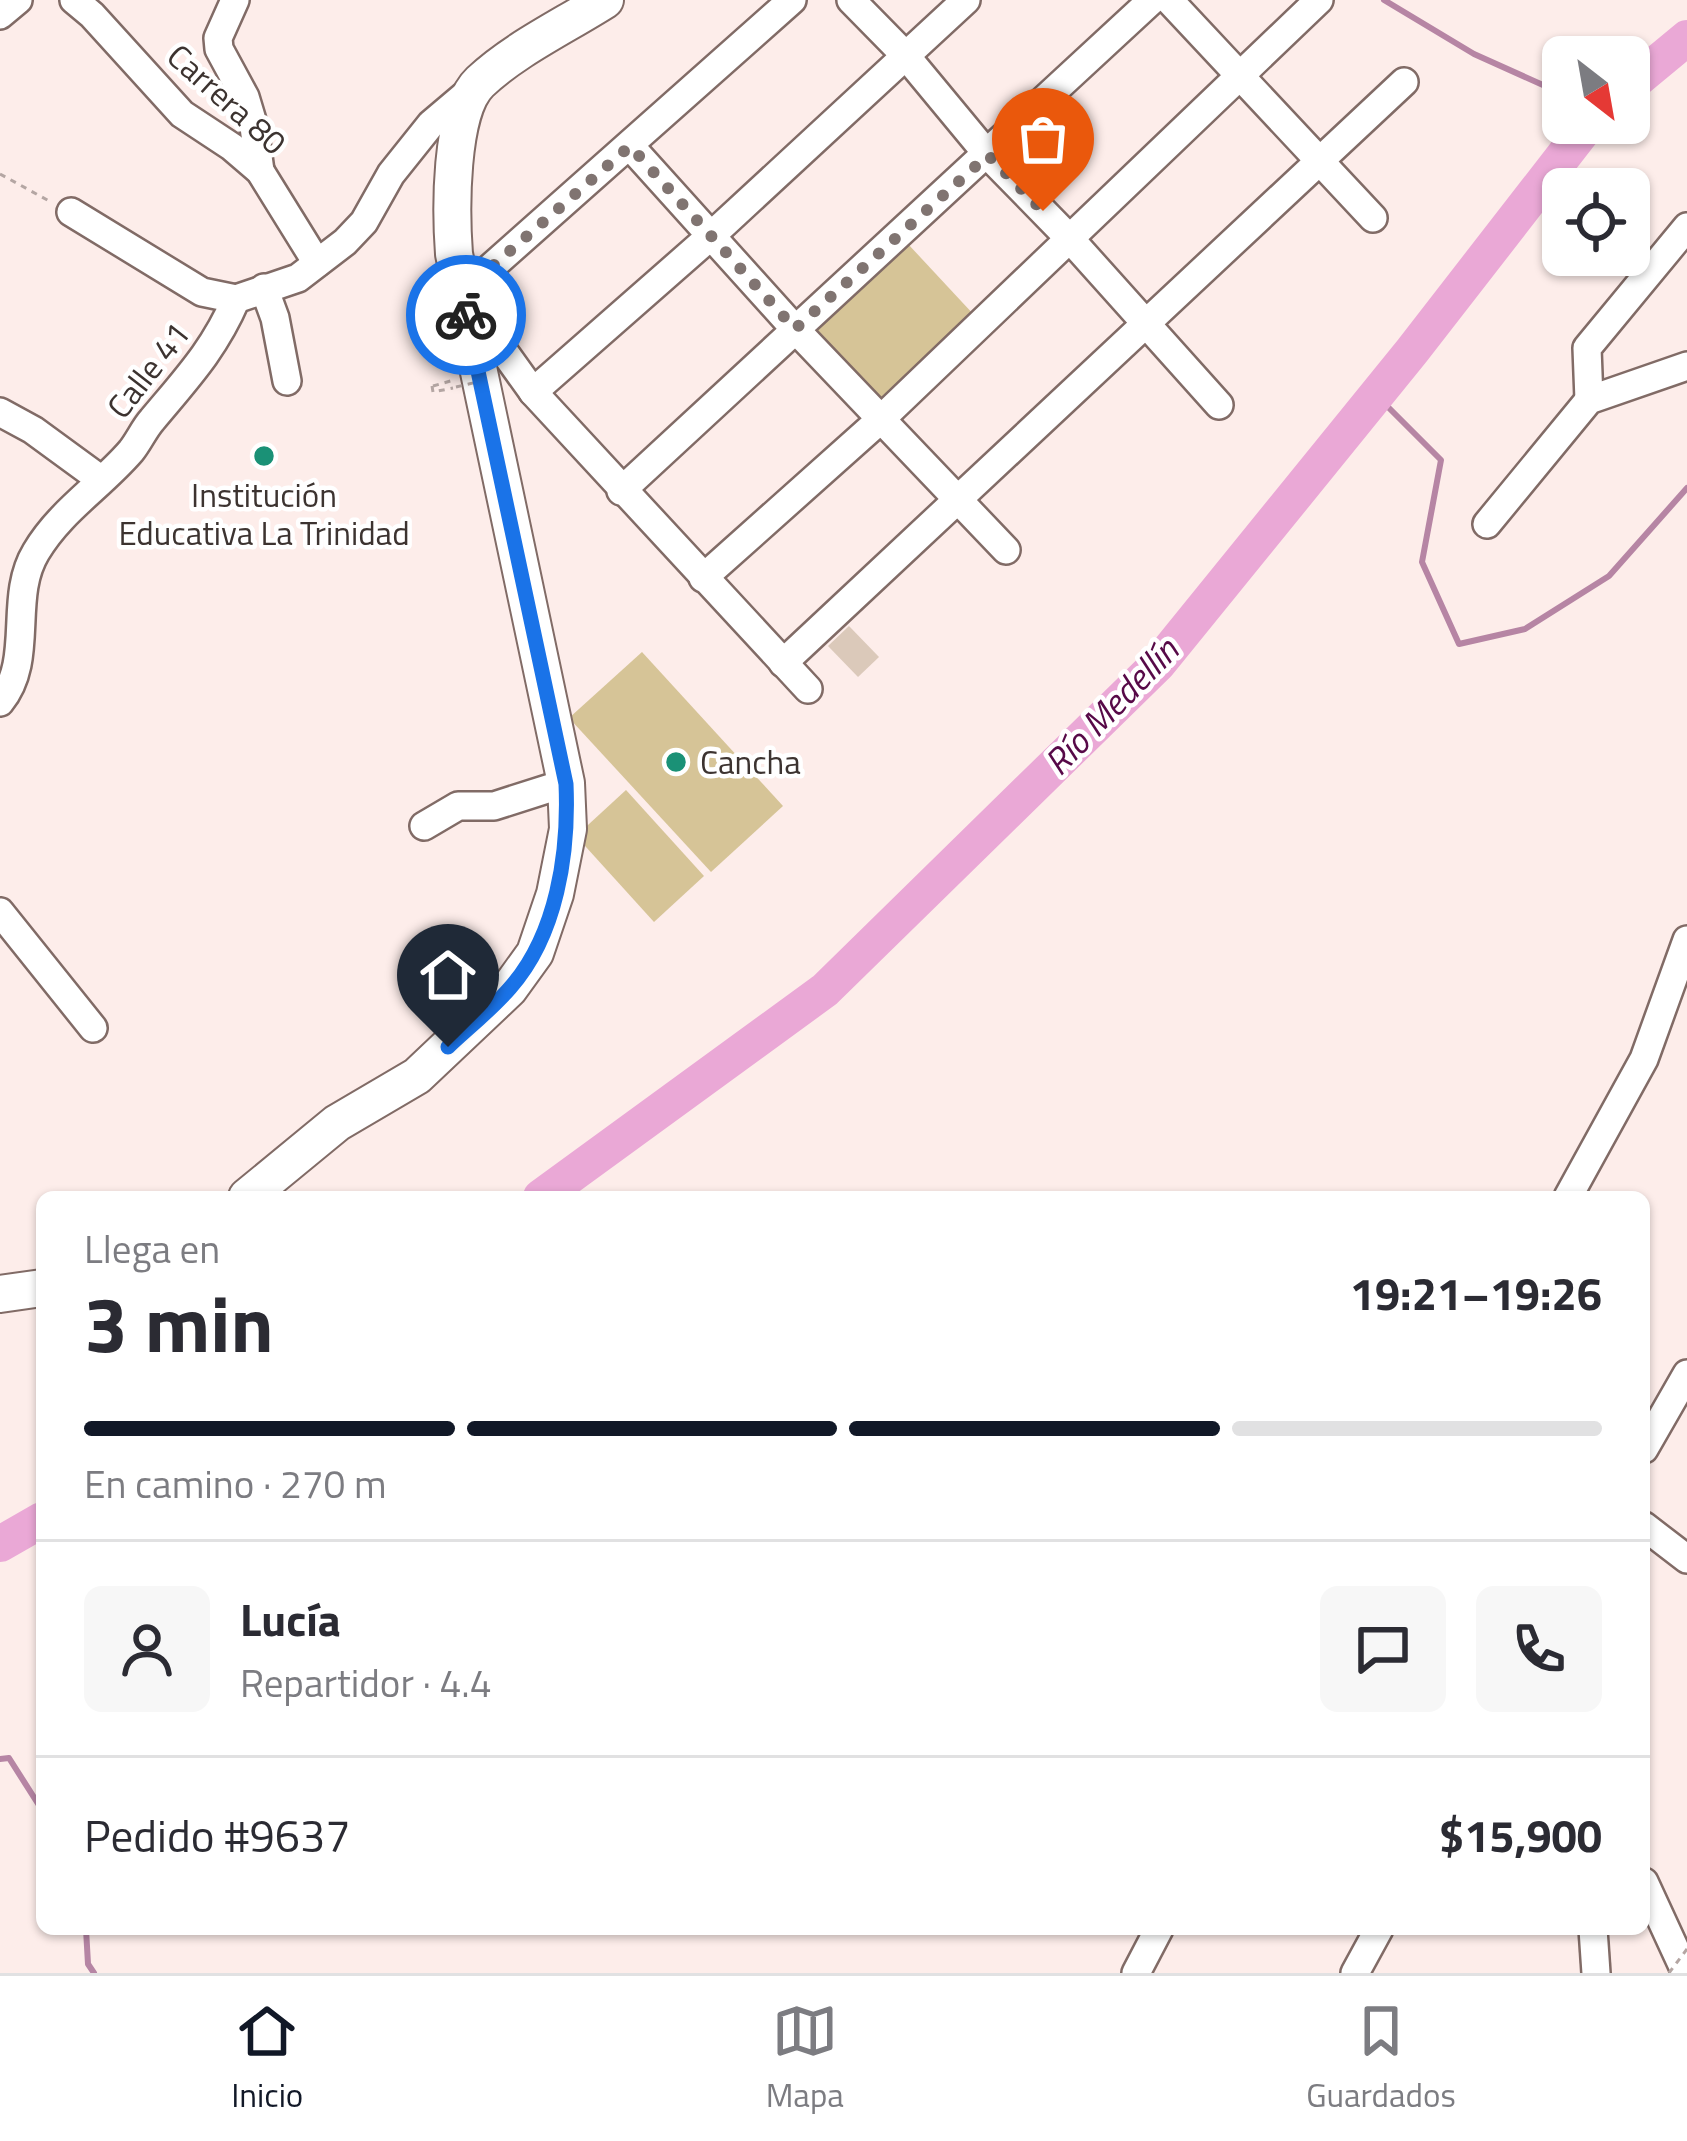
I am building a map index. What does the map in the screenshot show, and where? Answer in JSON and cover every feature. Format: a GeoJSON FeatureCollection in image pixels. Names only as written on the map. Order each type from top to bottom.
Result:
{"type":"FeatureCollection","features":[{"type":"Feature","properties":{"kind":"main road"},"geometry":{"type":"LineString","coordinates":[[254,1191],[337,1123],[417,1076],[509,989],[536,953],[555,894],[568,829],[566,784],[462,293],[450,205],[458,134],[477,84],[605,0]]}},
{"type":"Feature","properties":{"kind":"main road"},"geometry":{"type":"LineString","coordinates":[[0,1294],[36,1289]]}},
{"type":"Feature","properties":{"kind":"street"},"geometry":{"type":"LineString","coordinates":[[0,15],[18,0]]}},
{"type":"Feature","properties":{"kind":"street","name":"Carrera 80"},"geometry":{"type":"LineString","coordinates":[[74,0],[182,114],[232,146],[260,171],[317,263]]}},
{"type":"Feature","properties":{"kind":"street"},"geometry":{"type":"LineString","coordinates":[[235,0],[218,38],[219,49],[245,98],[260,171]]}},
{"type":"Feature","properties":{"kind":"street"},"geometry":{"type":"LineString","coordinates":[[792,0],[462,293],[533,392],[808,689]]}},
{"type":"Feature","properties":{"kind":"street"},"geometry":{"type":"LineString","coordinates":[[851,0],[1219,405]]}},
{"type":"Feature","properties":{"kind":"street"},"geometry":{"type":"LineString","coordinates":[[533,392],[967,0]]}},
{"type":"Feature","properties":{"kind":"street"},"geometry":{"type":"LineString","coordinates":[[621,490],[1153,0]]}},
{"type":"Feature","properties":{"kind":"street"},"geometry":{"type":"LineString","coordinates":[[1169,0],[1372,218]]}},
{"type":"Feature","properties":{"kind":"street"},"geometry":{"type":"LineString","coordinates":[[703,578],[880,420],[1319,0]]}},
{"type":"Feature","properties":{"kind":"street"},"geometry":{"type":"LineString","coordinates":[[783,663],[1404,82]]}},
{"type":"Feature","properties":{"kind":"street"},"geometry":{"type":"LineString","coordinates":[[71,212],[202,292],[236,299],[298,278],[345,242],[431,124],[477,84]]}},
{"type":"Feature","properties":{"kind":"street"},"geometry":{"type":"LineString","coordinates":[[630,146],[795,329],[1006,550]]}},
{"type":"Feature","properties":{"kind":"street"},"geometry":{"type":"LineString","coordinates":[[1589,400],[1587,348],[1687,227]]}},
{"type":"Feature","properties":{"kind":"street"},"geometry":{"type":"LineString","coordinates":[[264,287],[287,381]]}},
{"type":"Feature","properties":{"kind":"street","name":"Calle 41"},"geometry":{"type":"LineString","coordinates":[[0,702],[12,688],[22,586],[34,554],[71,507],[132,450],[148,424],[203,363],[236,299]]}},
{"type":"Feature","properties":{"kind":"street"},"geometry":{"type":"LineString","coordinates":[[1487,524],[1589,400],[1687,366]]}},
{"type":"Feature","properties":{"kind":"street"},"geometry":{"type":"LineString","coordinates":[[0,412],[100,478]]}},
{"type":"Feature","properties":{"kind":"street"},"geometry":{"type":"LineString","coordinates":[[424,826],[458,806],[494,806],[566,784]]}},
{"type":"Feature","properties":{"kind":"street"},"geometry":{"type":"LineString","coordinates":[[0,912],[93,1028]]}},
{"type":"Feature","properties":{"kind":"street"},"geometry":{"type":"LineString","coordinates":[[1571,1191],[1644,1058],[1687,940]]}},
{"type":"Feature","properties":{"kind":"street"},"geometry":{"type":"LineString","coordinates":[[1650,1438],[1687,1374]]}},
{"type":"Feature","properties":{"kind":"street"},"geometry":{"type":"LineString","coordinates":[[1650,1531],[1687,1559]]}},
{"type":"Feature","properties":{"kind":"street"},"geometry":{"type":"LineString","coordinates":[[1650,1895],[1686,1973]]}},
{"type":"Feature","properties":{"kind":"street"},"geometry":{"type":"LineString","coordinates":[[1136,1973],[1156,1935]]}},
{"type":"Feature","properties":{"kind":"street"},"geometry":{"type":"LineString","coordinates":[[1354,1973],[1376,1935]]}},
{"type":"Feature","properties":{"kind":"street"},"geometry":{"type":"LineString","coordinates":[[1593,1935],[1596,1973]]}},
{"type":"Feature","properties":{"kind":"path"},"geometry":{"type":"LineString","coordinates":[[0,174],[71,212]]}},
{"type":"Feature","properties":{"kind":"path"},"geometry":{"type":"LineString","coordinates":[[434,386],[433,392],[490,379]]}},
{"type":"Feature","properties":{"kind":"path"},"geometry":{"type":"LineString","coordinates":[[1669,1973],[1687,1949]]}},
{"type":"Feature","properties":{"kind":"shaded area"},"geometry":{"type":"Polygon","coordinates":[[[908,244],[975,316],[880,407],[813,330],[908,244]]]}},
{"type":"Feature","properties":{"kind":"shaded area","name":"Cancha"},"geometry":{"type":"Polygon","coordinates":[[[642,652],[783,806],[711,872],[569,718],[642,652]]]}},
{"type":"Feature","properties":{"kind":"shaded area"},"geometry":{"type":"Polygon","coordinates":[[[626,790],[704,876],[654,922],[576,836],[626,790]]]}},
{"type":"Feature","properties":{"kind":"building"},"geometry":{"type":"Polygon","coordinates":[[[849,626],[879,657],[858,677],[828,646],[849,626]]]}},
{"type":"Feature","properties":{"kind":"waterway"},"geometry":{"type":"LineString","coordinates":[[1384,0],[1474,54],[1542,85]]}},
{"type":"Feature","properties":{"kind":"waterway","name":"Río Medellín"},"geometry":{"type":"LineString","coordinates":[[1650,69],[1687,38]]}},
{"type":"Feature","properties":{"kind":"waterway","name":"Río Medellín"},"geometry":{"type":"LineString","coordinates":[[549,1191],[825,990],[1158,664],[1573,144]]}},
{"type":"Feature","properties":{"kind":"waterway"},"geometry":{"type":"LineString","coordinates":[[1376,395],[1441,460],[1422,562],[1459,644],[1525,629],[1609,576],[1687,488]]}},
{"type":"Feature","properties":{"kind":"waterway","name":"Río Medellín"},"geometry":{"type":"LineString","coordinates":[[0,1544],[36,1523]]}},
{"type":"Feature","properties":{"kind":"waterway"},"geometry":{"type":"LineString","coordinates":[[0,1759],[9,1758],[36,1801]]}},
{"type":"Feature","properties":{"kind":"waterway"},"geometry":{"type":"LineString","coordinates":[[86,1935],[88,1964],[94,1973]]}},
{"type":"Feature","properties":{"kind":"way so far"},"geometry":{"type":"LineString","coordinates":[[466,315],[462,293],[630,146],[795,329],[988,155],[1043,211]]}},
{"type":"Feature","properties":{"kind":"place","name":"Institución Educativa La Trinidad"},"geometry":{"type":"Point","coordinates":[264,456]}},
{"type":"Feature","properties":{"kind":"place","name":"Cancha"},"geometry":{"type":"Point","coordinates":[676,762]}},
{"type":"Feature","properties":{"kind":"route"},"geometry":{"type":"LineString","coordinates":[[448,1047],[509,989],[536,953],[555,894],[568,829],[566,784],[466,315]]}}]}
